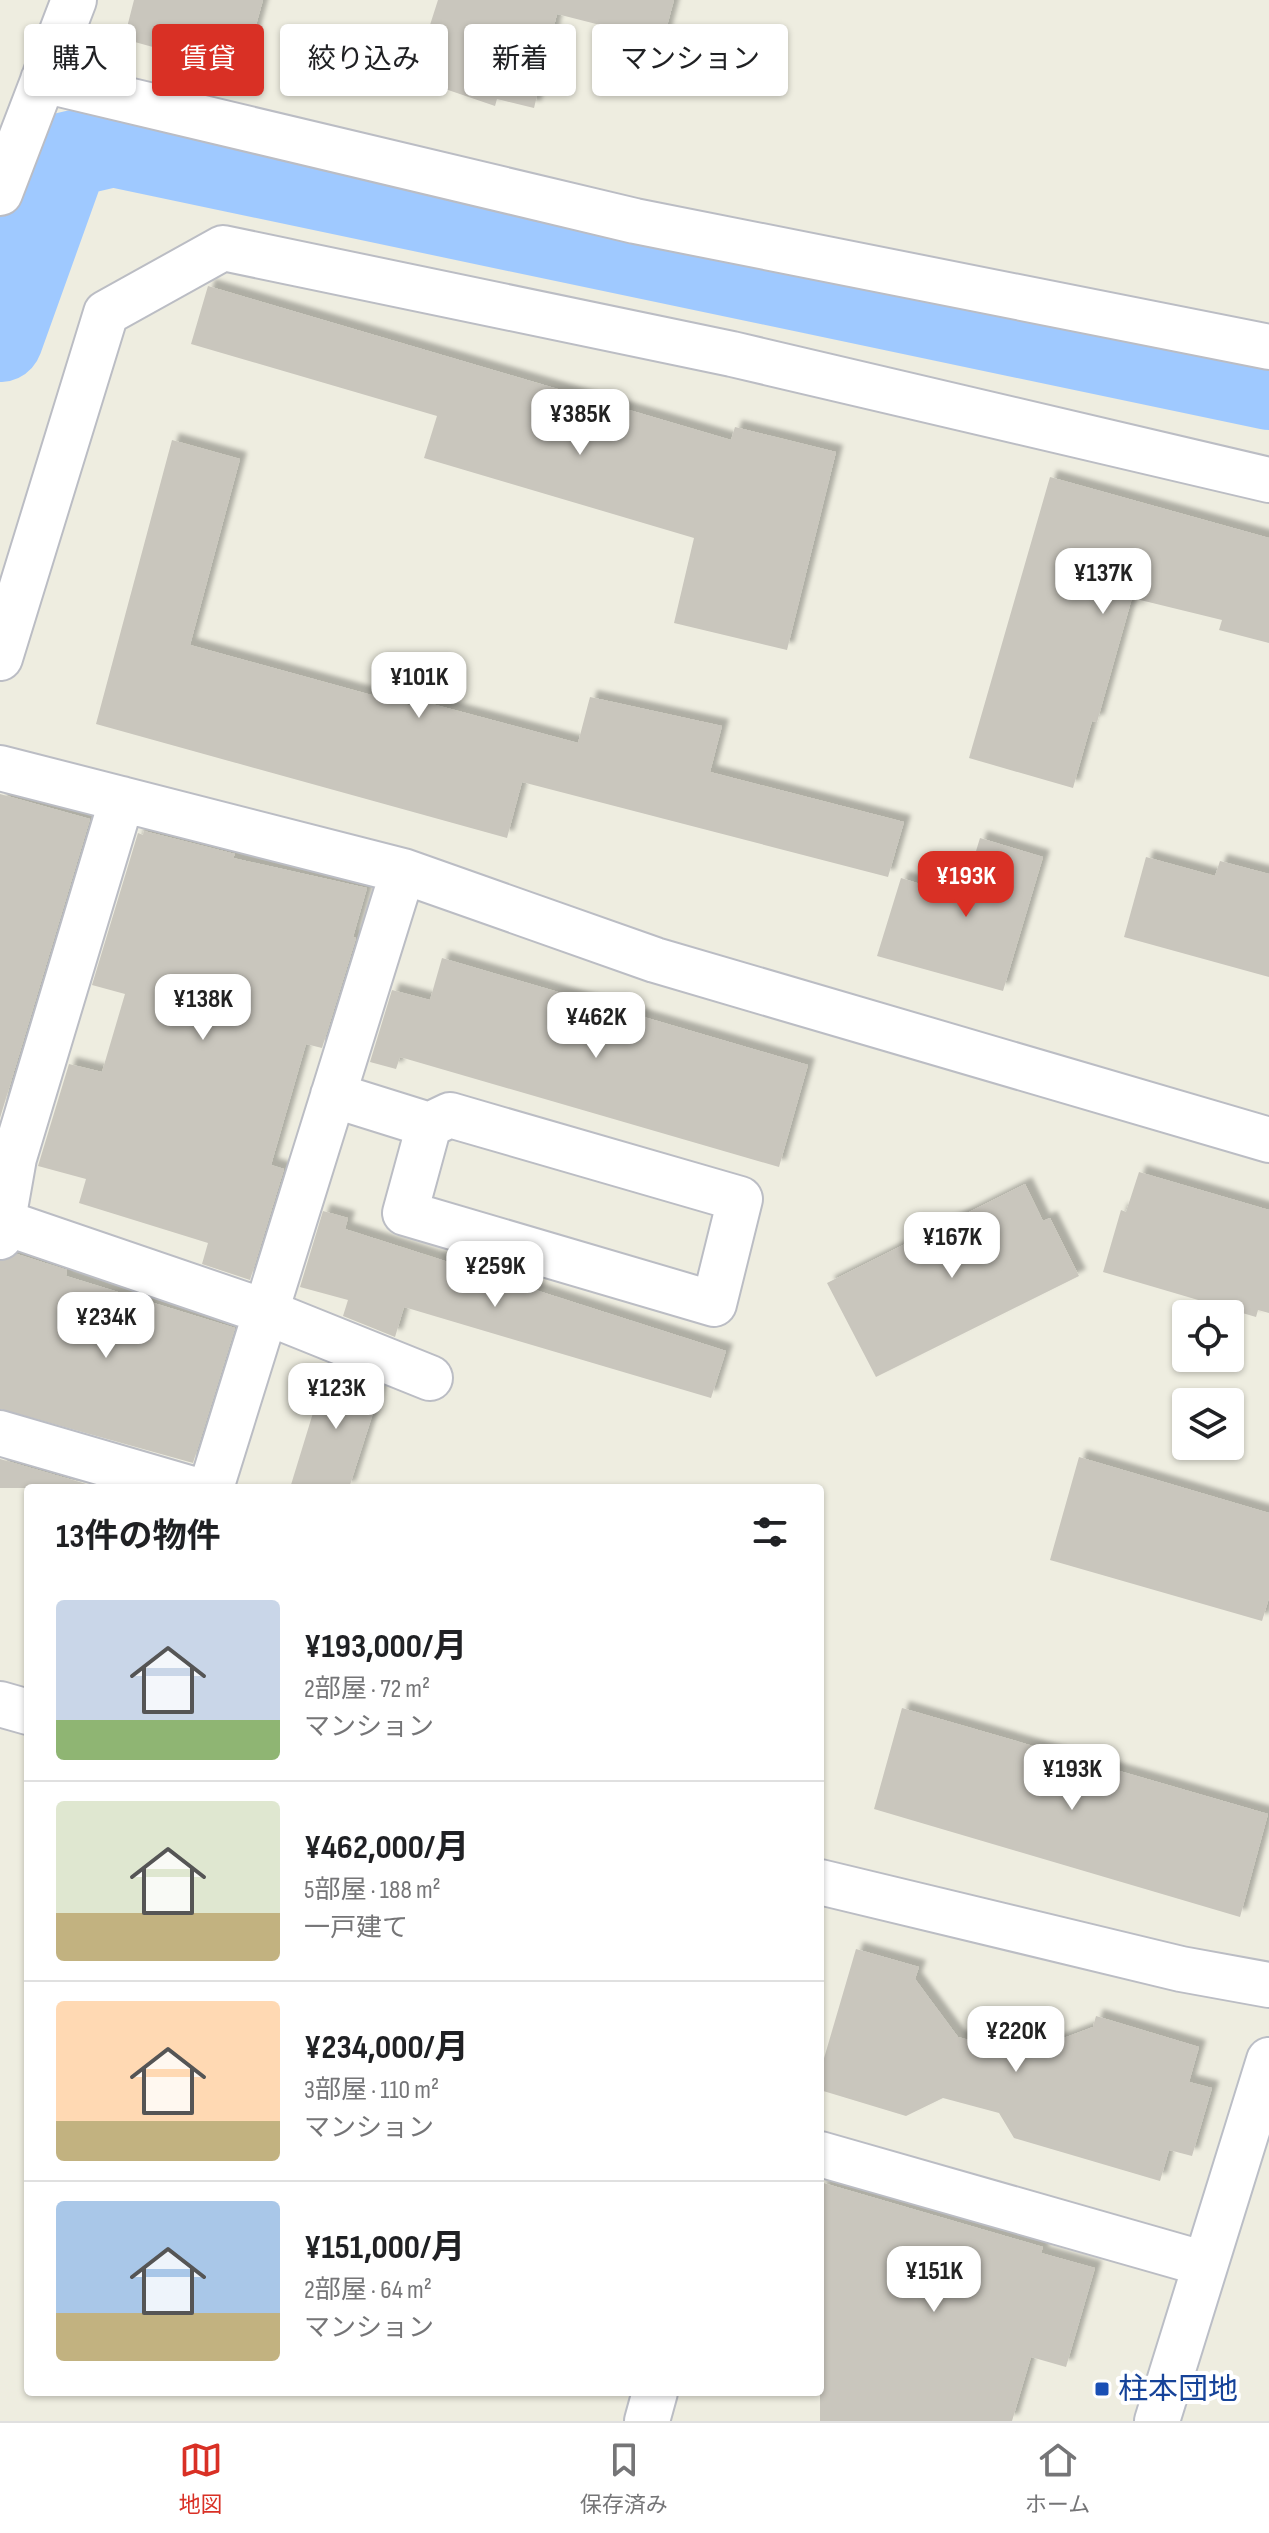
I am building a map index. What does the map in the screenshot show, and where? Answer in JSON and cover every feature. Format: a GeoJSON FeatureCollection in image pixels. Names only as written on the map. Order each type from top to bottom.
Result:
{"type":"FeatureCollection","features":[{"type":"Feature","properties":{"kind":"street"},"geometry":{"type":"LineString","coordinates":[[65,24],[74,0]]}},
{"type":"Feature","properties":{"kind":"street"},"geometry":{"type":"LineString","coordinates":[[0,193],[37,96]]}},
{"type":"Feature","properties":{"kind":"street"},"geometry":{"type":"LineString","coordinates":[[110,96],[635,221],[1269,347]]}},
{"type":"Feature","properties":{"kind":"street"},"geometry":{"type":"LineString","coordinates":[[0,658],[106,313],[223,248],[732,354],[1269,480]]}},
{"type":"Feature","properties":{"kind":"street"},"geometry":{"type":"LineString","coordinates":[[0,768],[403,871],[655,960],[1269,1140]]}},
{"type":"Feature","properties":{"kind":"street"},"geometry":{"type":"LineString","coordinates":[[122,799],[14,1158],[2,1227],[266,1312],[430,1378]]}},
{"type":"Feature","properties":{"kind":"street"},"geometry":{"type":"LineString","coordinates":[[212,1484],[403,871]]}},
{"type":"Feature","properties":{"kind":"street"},"geometry":{"type":"LineString","coordinates":[[333,1095],[429,1125],[450,1115],[740,1199],[714,1304],[405,1213],[429,1125]]}},
{"type":"Feature","properties":{"kind":"street"},"geometry":{"type":"LineString","coordinates":[[0,1433],[175,1484]]}},
{"type":"Feature","properties":{"kind":"street"},"geometry":{"type":"LineString","coordinates":[[0,1704],[24,1711]]}},
{"type":"Feature","properties":{"kind":"street"},"geometry":{"type":"LineString","coordinates":[[824,1883],[1181,1969],[1269,1985]]}},
{"type":"Feature","properties":{"kind":"street"},"geometry":{"type":"LineString","coordinates":[[1157,2421],[1269,2060]]}},
{"type":"Feature","properties":{"kind":"street"},"geometry":{"type":"LineString","coordinates":[[824,2155],[1205,2264]]}},
{"type":"Feature","properties":{"kind":"street"},"geometry":{"type":"LineString","coordinates":[[647,2421],[654,2396]]}},
{"type":"Feature","properties":{"kind":"building"},"geometry":{"type":"Polygon","coordinates":[[[134,0],[263,0],[256,24],[152,24],[152,47],[136,42],[136,24],[128,24],[134,0]]]}},
{"type":"Feature","properties":{"kind":"building"},"geometry":{"type":"Polygon","coordinates":[[[438,0],[674,0],[668,24],[596,24],[557,14],[555,24],[464,24],[464,95],[448,90],[448,24],[430,24],[438,0]]]}},
{"type":"Feature","properties":{"kind":"building"},"geometry":{"type":"Polygon","coordinates":[[[466,96],[537,96],[534,108],[497,99],[495,106],[466,96]]]}},
{"type":"Feature","properties":{"kind":"building"},"geometry":{"type":"Polygon","coordinates":[[[208,286],[731,440],[735,427],[836,452],[787,650],[674,623],[694,538],[424,458],[437,416],[191,344],[208,286]]]}},
{"type":"Feature","properties":{"kind":"building"},"geometry":{"type":"Polygon","coordinates":[[[172,440],[240,459],[190,645],[415,707],[417,700],[578,743],[590,697],[722,726],[710,772],[904,822],[888,877],[522,782],[507,838],[96,724],[172,440]]]}},
{"type":"Feature","properties":{"kind":"building"},"geometry":{"type":"Polygon","coordinates":[[[1050,477],[1269,538],[1269,643],[1219,630],[1222,620],[1132,598],[1097,722],[1092,721],[1073,788],[969,758],[1050,477]]]}},
{"type":"Feature","properties":{"kind":"building"},"geometry":{"type":"Polygon","coordinates":[[[0,794],[90,819],[0,1118],[0,794]]]}},
{"type":"Feature","properties":{"kind":"building"},"geometry":{"type":"Polygon","coordinates":[[[144,831],[235,854],[233,858],[367,888],[353,937],[356,938],[322,1048],[306,1044],[271,1165],[284,1169],[250,1280],[202,1264],[208,1243],[79,1203],[86,1179],[38,1166],[69,1064],[102,1072],[125,994],[92,985],[138,833],[143,835],[144,831]]]}},
{"type":"Feature","properties":{"kind":"building"},"geometry":{"type":"Polygon","coordinates":[[[980,838],[1043,857],[1003,991],[877,956],[901,878],[962,897],[980,838]]]}},
{"type":"Feature","properties":{"kind":"building"},"geometry":{"type":"Polygon","coordinates":[[[1146,857],[1215,876],[1220,861],[1269,874],[1269,977],[1124,937],[1146,857]]]}},
{"type":"Feature","properties":{"kind":"building"},"geometry":{"type":"Polygon","coordinates":[[[442,958],[808,1065],[779,1167],[400,1057],[396,1069],[370,1062],[392,990],[430,1000],[442,958]]]}},
{"type":"Feature","properties":{"kind":"building"},"geometry":{"type":"Polygon","coordinates":[[[1139,1172],[1269,1210],[1269,1313],[1258,1310],[1256,1317],[1244,1313],[1244,1300],[1198,1300],[1103,1272],[1121,1210],[1126,1212],[1139,1172]]]}},
{"type":"Feature","properties":{"kind":"building"},"geometry":{"type":"Polygon","coordinates":[[[1025,1184],[1043,1221],[1050,1218],[1079,1276],[876,1377],[827,1283],[1025,1184]]]}},
{"type":"Feature","properties":{"kind":"building"},"geometry":{"type":"Polygon","coordinates":[[[323,1211],[348,1218],[345,1229],[726,1351],[711,1398],[404,1307],[395,1337],[343,1316],[348,1300],[300,1287],[323,1211]]]}},
{"type":"Feature","properties":{"kind":"building"},"geometry":{"type":"Polygon","coordinates":[[[17,1254],[67,1270],[66,1276],[235,1328],[193,1463],[0,1409],[0,1261],[17,1254]]]}},
{"type":"Feature","properties":{"kind":"building"},"geometry":{"type":"Polygon","coordinates":[[[328,1364],[381,1385],[350,1484],[291,1484],[328,1364]]]}},
{"type":"Feature","properties":{"kind":"building"},"geometry":{"type":"Polygon","coordinates":[[[1079,1457],[1269,1513],[1269,1598],[1262,1621],[1050,1560],[1079,1457]]]}},
{"type":"Feature","properties":{"kind":"building"},"geometry":{"type":"Polygon","coordinates":[[[0,1459],[86,1484],[24,1484],[24,1488],[0,1488],[0,1459]]]}},
{"type":"Feature","properties":{"kind":"building"},"geometry":{"type":"Polygon","coordinates":[[[902,1708],[1268,1814],[1240,1917],[874,1809],[902,1708]]]}},
{"type":"Feature","properties":{"kind":"building"},"geometry":{"type":"Polygon","coordinates":[[[856,1949],[919,1967],[915,1979],[958,2037],[1021,2054],[1093,2027],[1096,2016],[1199,2047],[1189,2082],[1212,2088],[1192,2156],[1169,2150],[1160,2181],[1014,2138],[999,2113],[943,2098],[906,2116],[824,2091],[824,2058],[856,1949]]]}},
{"type":"Feature","properties":{"kind":"building"},"geometry":{"type":"Polygon","coordinates":[[[824,2183],[1043,2247],[1041,2253],[1095,2268],[1066,2367],[1031,2357],[1012,2421],[820,2421],[820,2396],[824,2396],[824,2183]]]}},
{"type":"Feature","properties":{"kind":"waterway"},"geometry":{"type":"LineString","coordinates":[[0,339],[66,155],[113,144],[1269,387]]}},
{"type":"Feature","properties":{"kind":"place","name":"柱本団地"},"geometry":{"type":"Point","coordinates":[1102,2389]}}]}
